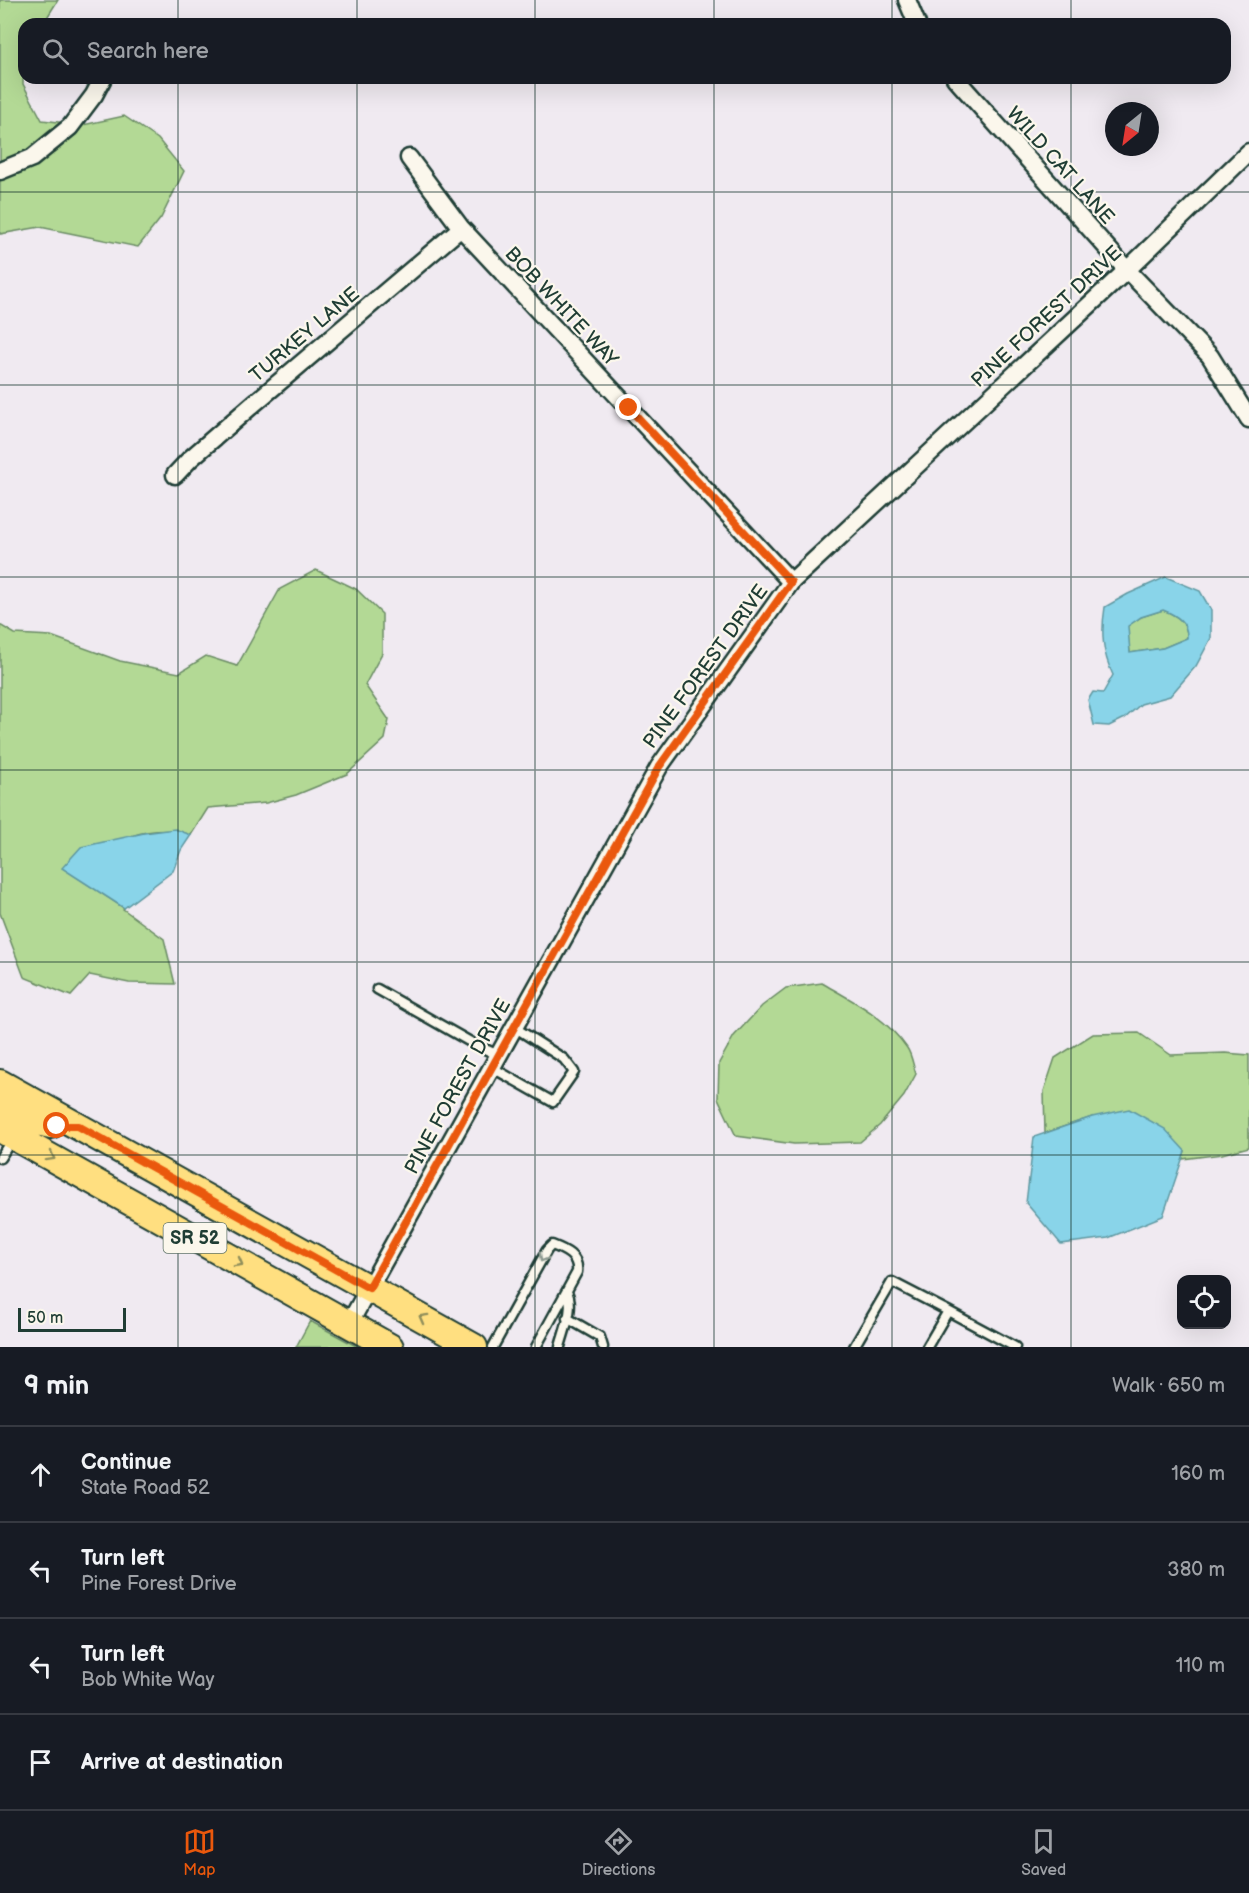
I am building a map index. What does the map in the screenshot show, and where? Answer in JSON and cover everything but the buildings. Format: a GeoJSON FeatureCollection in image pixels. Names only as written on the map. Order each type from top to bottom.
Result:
{"type":"FeatureCollection","features":[{"type":"Feature","properties":{"kind":"main road","name":"SR 52"},"geometry":{"type":"LineString","coordinates":[[0,1083],[474,1347]]}},
{"type":"Feature","properties":{"kind":"main road"},"geometry":{"type":"LineString","coordinates":[[0,1105],[37,1122],[57,1126],[78,1126]]}},
{"type":"Feature","properties":{"kind":"main road","name":"SR 52"},"geometry":{"type":"LineString","coordinates":[[7,1132],[390,1347]]}},
{"type":"Feature","properties":{"kind":"street"},"geometry":{"type":"LineString","coordinates":[[907,0],[914,18]]}},
{"type":"Feature","properties":{"kind":"street"},"geometry":{"type":"LineString","coordinates":[[0,171],[33,158],[70,127],[94,96],[100,84]]}},
{"type":"Feature","properties":{"kind":"street","name":"WILD CAT LANE"},"geometry":{"type":"LineString","coordinates":[[960,84],[1127,270],[1210,356],[1249,419]]}},
{"type":"Feature","properties":{"kind":"street","name":"PINE FOREST DRIVE"},"geometry":{"type":"LineString","coordinates":[[349,1324],[659,767],[791,582],[1127,270],[1249,152]]}},
{"type":"Feature","properties":{"kind":"street","name":"BOB WHITE WAY"},"geometry":{"type":"LineString","coordinates":[[409,158],[461,228],[791,582]]}},
{"type":"Feature","properties":{"kind":"street","name":"TURKEY LANE"},"geometry":{"type":"LineString","coordinates":[[175,475],[251,406],[461,228]]}},
{"type":"Feature","properties":{"kind":"lane"},"geometry":{"type":"LineString","coordinates":[[377,989],[474,1044],[553,1102],[574,1072],[564,1059],[514,1028]]}},
{"type":"Feature","properties":{"kind":"lane"},"geometry":{"type":"LineString","coordinates":[[0,1158],[7,1132]]}},
{"type":"Feature","properties":{"kind":"lane"},"geometry":{"type":"LineString","coordinates":[[493,1347],[547,1250],[552,1245],[570,1254],[578,1265],[577,1272],[536,1347]]}},
{"type":"Feature","properties":{"kind":"lane"},"geometry":{"type":"LineString","coordinates":[[854,1347],[892,1282],[1015,1347]]}},
{"type":"Feature","properties":{"kind":"lane"},"geometry":{"type":"LineString","coordinates":[[560,1347],[570,1308],[570,1298],[567,1292]]}},
{"type":"Feature","properties":{"kind":"lane"},"geometry":{"type":"LineString","coordinates":[[927,1347],[948,1311]]}},
{"type":"Feature","properties":{"kind":"lane"},"geometry":{"type":"LineString","coordinates":[[567,1318],[600,1337],[603,1347]]}},
{"type":"Feature","properties":{"kind":"green space"},"geometry":{"type":"Polygon","coordinates":[[[0,0],[58,0],[47,18],[18,18],[18,84],[23,84],[42,120],[83,125],[124,116],[158,139],[184,171],[161,218],[138,247],[40,227],[0,234],[0,0]]]}},
{"type":"Feature","properties":{"kind":"green space"},"geometry":{"type":"Polygon","coordinates":[[[316,570],[356,589],[382,614],[382,653],[365,685],[389,720],[385,739],[347,774],[296,795],[266,803],[208,808],[191,835],[174,831],[141,833],[109,845],[63,868],[124,908],[164,939],[175,984],[129,983],[90,975],[71,996],[24,977],[0,913],[0,625],[15,634],[51,636],[120,661],[179,673],[206,656],[237,666],[280,589],[316,570]]]}},
{"type":"Feature","properties":{"kind":"green space"},"geometry":{"type":"Polygon","coordinates":[[[1163,610],[1183,623],[1187,638],[1163,648],[1130,653],[1127,626],[1141,617],[1163,610]]]}},
{"type":"Feature","properties":{"kind":"green space"},"geometry":{"type":"Polygon","coordinates":[[[822,983],[879,1019],[899,1037],[907,1048],[916,1074],[904,1096],[880,1125],[860,1142],[794,1144],[736,1136],[718,1098],[719,1063],[734,1036],[762,1006],[786,988],[822,983]]]}},
{"type":"Feature","properties":{"kind":"green space"},"geometry":{"type":"Polygon","coordinates":[[[1139,1033],[1171,1055],[1225,1053],[1249,1055],[1249,1147],[1222,1154],[1182,1159],[1185,1151],[1092,1117],[1045,1133],[1044,1091],[1055,1058],[1093,1034],[1139,1033]]]}},
{"type":"Feature","properties":{"kind":"green space"},"geometry":{"type":"Polygon","coordinates":[[[310,1321],[358,1347],[296,1347],[310,1321]]]}},
{"type":"Feature","properties":{"kind":"water"},"geometry":{"type":"Polygon","coordinates":[[[1166,577],[1200,591],[1211,610],[1211,638],[1196,666],[1170,696],[1141,704],[1125,718],[1109,726],[1094,725],[1088,700],[1093,692],[1103,693],[1113,675],[1103,642],[1105,607],[1166,577]],[[1163,610],[1141,617],[1128,626],[1130,653],[1163,648],[1187,638],[1183,623],[1163,610]]]}},
{"type":"Feature","properties":{"kind":"water"},"geometry":{"type":"Polygon","coordinates":[[[175,829],[191,835],[181,850],[173,871],[124,908],[62,868],[81,847],[144,833],[175,829]]]}},
{"type":"Feature","properties":{"kind":"water"},"geometry":{"type":"Polygon","coordinates":[[[1129,1109],[1165,1129],[1185,1151],[1163,1216],[1108,1238],[1061,1244],[1026,1203],[1034,1137],[1092,1117],[1129,1109]]]}},
{"type":"Feature","properties":{"kind":"route"},"geometry":{"type":"LineString","coordinates":[[57,1126],[78,1126],[369,1288],[659,767],[791,582],[629,408]]}}]}
